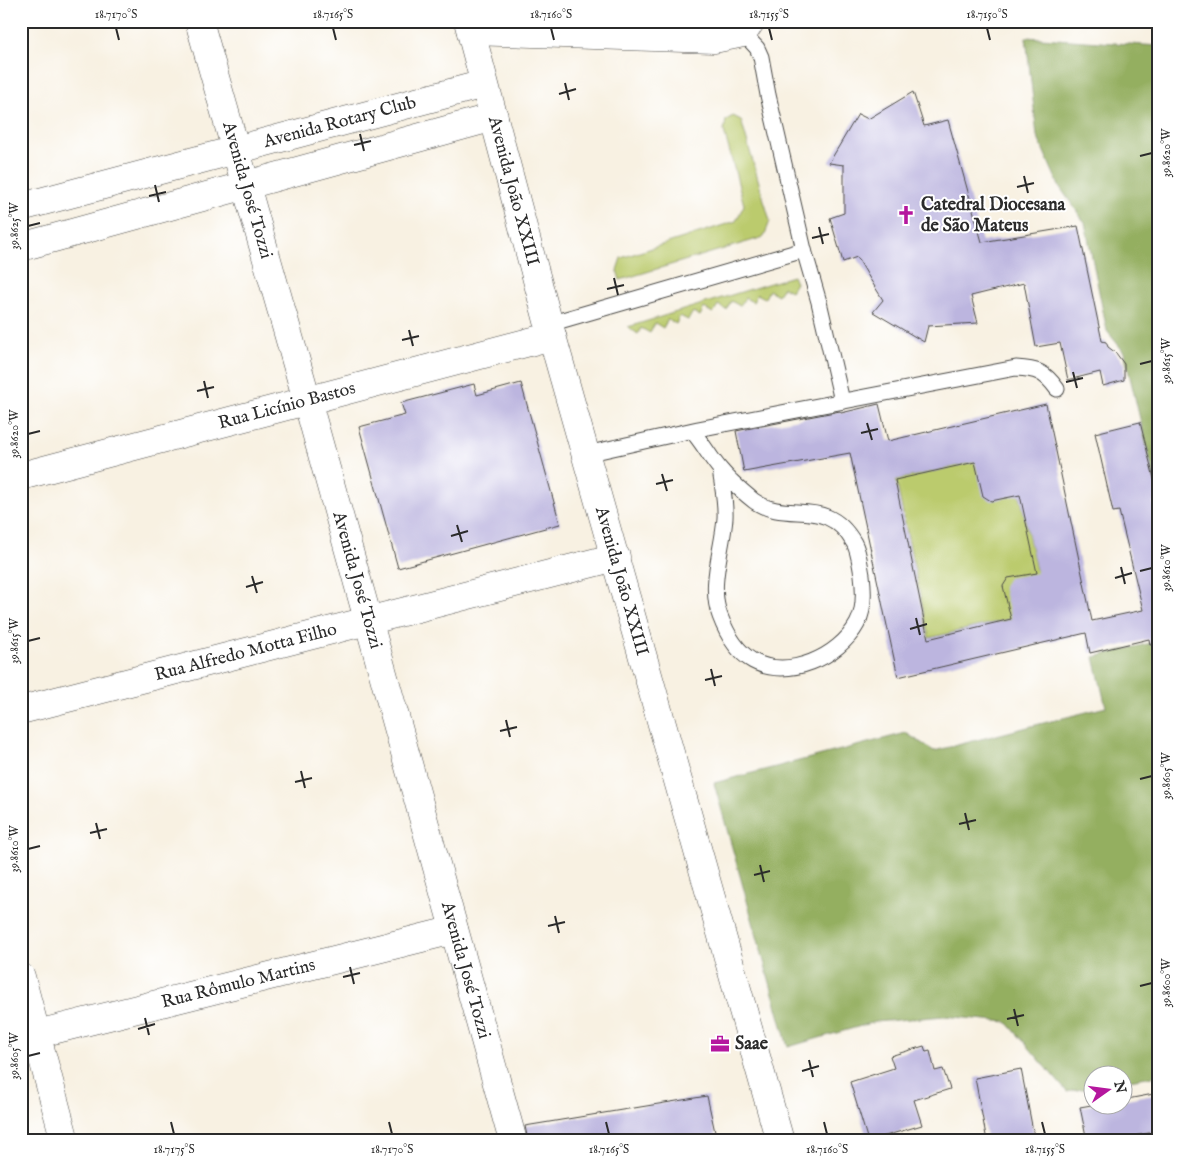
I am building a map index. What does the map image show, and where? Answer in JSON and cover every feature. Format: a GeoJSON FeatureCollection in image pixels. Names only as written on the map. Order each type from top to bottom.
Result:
{"type":"FeatureCollection","features":[{"type":"Feature","properties":{"kind":"street","name":"Avenida José Tozzi"},"geometry":{"type":"LineString","coordinates":[[199,21],[514,1141]]}},
{"type":"Feature","properties":{"kind":"street"},"geometry":{"type":"LineString","coordinates":[[469,26],[714,39],[747,27]]}},
{"type":"Feature","properties":{"kind":"street","name":"Avenida João XXIII"},"geometry":{"type":"LineString","coordinates":[[469,26],[550,330],[616,557],[780,1141]]}},
{"type":"Feature","properties":{"kind":"street","name":"Avenida Rotary Club"},"geometry":{"type":"LineString","coordinates":[[21,207],[484,84]]}},
{"type":"Feature","properties":{"kind":"street","name":"Avenida Rotary Club"},"geometry":{"type":"LineString","coordinates":[[21,247],[494,117]]}},
{"type":"Feature","properties":{"kind":"street","name":"Rua Licínio Bastos"},"geometry":{"type":"LineString","coordinates":[[21,476],[307,400],[550,330]]}},
{"type":"Feature","properties":{"kind":"street","name":"Rua Alfredo Motta Filho"},"geometry":{"type":"LineString","coordinates":[[21,710],[616,557]]}},
{"type":"Feature","properties":{"kind":"street","name":"Rua Rômulo Martins"},"geometry":{"type":"LineString","coordinates":[[29,1036],[454,930]]}},
{"type":"Feature","properties":{"kind":"street"},"geometry":{"type":"LineString","coordinates":[[21,977],[29,1036],[65,1141]]}},
{"type":"Feature","properties":{"kind":"lane"},"geometry":{"type":"LineString","coordinates":[[747,27],[761,57],[804,250],[820,302],[842,401]]}},
{"type":"Feature","properties":{"kind":"lane"},"geometry":{"type":"LineString","coordinates":[[550,330],[804,250]]}},
{"type":"Feature","properties":{"kind":"lane"},"geometry":{"type":"LineString","coordinates":[[586,454],[842,401],[1016,368],[1033,368],[1048,376],[1057,389]]}},
{"type":"Feature","properties":{"kind":"lane"},"geometry":{"type":"LineString","coordinates":[[692,431],[706,446],[720,469],[742,490],[765,507],[828,516],[842,525],[855,544],[863,583],[863,604],[858,623],[844,641],[822,657],[802,667],[778,668],[753,661],[735,645],[719,614],[715,583],[725,518],[720,469]]}},
{"type":"Feature","properties":{"kind":"green space"},"geometry":{"type":"Polygon","coordinates":[[[1026,37],[1159,46],[1159,498],[1124,352],[1107,331],[1085,223],[1059,186],[1037,136],[1026,37]]]}},
{"type":"Feature","properties":{"kind":"green space"},"geometry":{"type":"Polygon","coordinates":[[[733,116],[741,120],[770,221],[764,237],[620,280],[617,270],[621,258],[736,221],[744,205],[724,131],[726,120],[733,116]]]}},
{"type":"Feature","properties":{"kind":"green space"},"geometry":{"type":"Polygon","coordinates":[[[793,276],[796,283],[791,291],[783,287],[778,295],[769,290],[765,298],[757,294],[753,302],[745,298],[740,306],[731,301],[726,310],[718,305],[713,313],[704,308],[700,316],[693,312],[688,320],[680,316],[676,324],[668,319],[663,328],[655,323],[650,333],[641,328],[638,334],[628,327],[793,276]]]}},
{"type":"Feature","properties":{"kind":"green space"},"geometry":{"type":"Polygon","coordinates":[[[1011,453],[1045,611],[929,638],[896,480],[1011,453]]]}},
{"type":"Feature","properties":{"kind":"green space"},"geometry":{"type":"Polygon","coordinates":[[[1159,641],[1159,1075],[1132,1080],[1132,1064],[1082,1064],[1082,1089],[1067,1092],[1007,1022],[944,1016],[875,1022],[788,1047],[714,783],[906,733],[934,751],[1106,707],[1094,657],[1159,641]]]}},
{"type":"Feature","properties":{"kind":"building","name":"Catedral Diocesana de São Mateus"},"geometry":{"type":"Polygon","coordinates":[[[913,92],[924,126],[948,120],[982,242],[1078,226],[1102,341],[1106,342],[1108,347],[1116,353],[1124,364],[1124,380],[1103,386],[1100,372],[1068,380],[1060,343],[1036,347],[1024,283],[971,296],[978,323],[928,326],[924,342],[873,312],[883,300],[857,257],[843,262],[830,218],[844,213],[844,165],[829,163],[858,114],[868,119],[913,92]]]}},
{"type":"Feature","properties":{"kind":"building"},"geometry":{"type":"Polygon","coordinates":[[[521,383],[560,524],[398,568],[359,427],[405,415],[401,403],[474,384],[477,395],[521,383]]]}},
{"type":"Feature","properties":{"kind":"building"},"geometry":{"type":"Polygon","coordinates":[[[879,404],[888,441],[1046,404],[1092,621],[1143,610],[1119,511],[1113,512],[1095,433],[1140,422],[1159,499],[1153,502],[1159,525],[1159,644],[1150,645],[1149,639],[1090,653],[1086,633],[898,677],[850,453],[744,472],[736,431],[840,411],[841,413],[879,404]],[[975,462],[895,480],[928,639],[1011,619],[1003,586],[1008,578],[1037,573],[1020,495],[991,501],[983,496],[975,462]]]}},
{"type":"Feature","properties":{"kind":"building"},"geometry":{"type":"Polygon","coordinates":[[[924,1046],[926,1052],[930,1051],[935,1071],[943,1069],[950,1089],[914,1100],[922,1125],[868,1141],[850,1082],[894,1068],[890,1056],[924,1046]]]}},
{"type":"Feature","properties":{"kind":"building"},"geometry":{"type":"Polygon","coordinates":[[[1021,1069],[1034,1136],[1008,1141],[987,1141],[975,1078],[1021,1069]]]}},
{"type":"Feature","properties":{"kind":"building"},"geometry":{"type":"Polygon","coordinates":[[[1159,1093],[1159,1131],[1107,1141],[1087,1141],[1080,1107],[1082,1107],[1082,1114],[1132,1114],[1132,1098],[1159,1093]]]}},
{"type":"Feature","properties":{"kind":"building"},"geometry":{"type":"Polygon","coordinates":[[[707,1096],[717,1141],[528,1141],[525,1126],[707,1096]]]}},
{"type":"Feature","properties":{"kind":"place","name":"Catedral Diocesana de São Mateus"},"geometry":{"type":"Point","coordinates":[906,215]}},
{"type":"Feature","properties":{"kind":"place","name":"Saae"},"geometry":{"type":"Point","coordinates":[720,1044]}}]}
